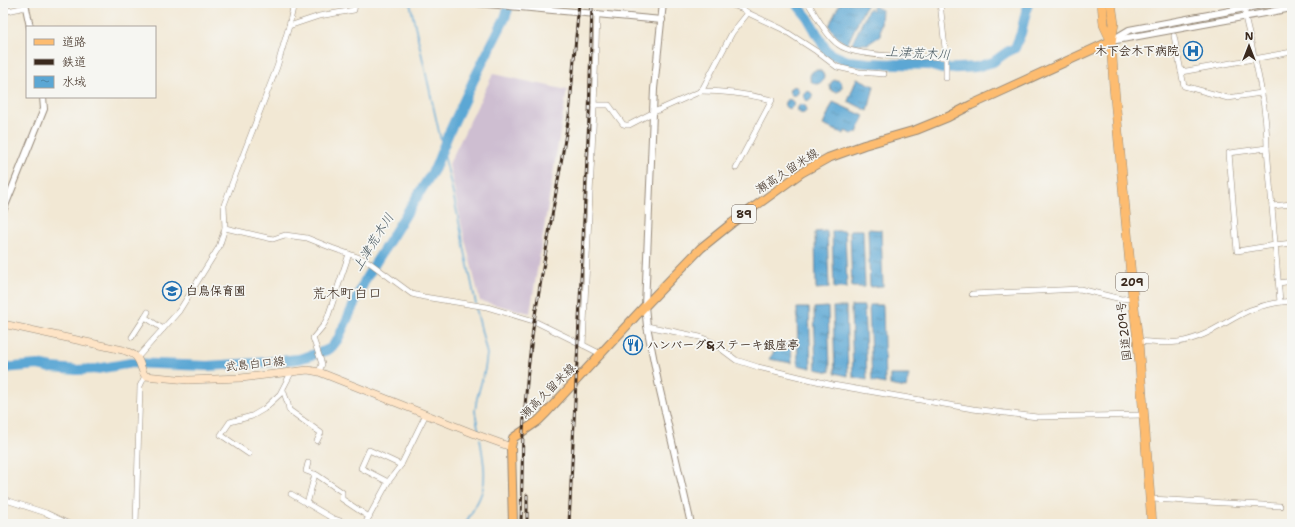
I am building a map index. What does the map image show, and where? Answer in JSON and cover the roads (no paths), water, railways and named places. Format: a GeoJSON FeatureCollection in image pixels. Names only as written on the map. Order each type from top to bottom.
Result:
{"type":"FeatureCollection","features":[{"type":"Feature","properties":{"kind":"highway","name":"209"},"geometry":{"type":"LineString","coordinates":[[1102,3],[1104,25],[1112,41]]}},
{"type":"Feature","properties":{"kind":"highway","name":"209"},"geometry":{"type":"LineString","coordinates":[[1111,3],[1114,24],[1112,41]]}},
{"type":"Feature","properties":{"kind":"highway","name":"国道209号"},"geometry":{"type":"LineString","coordinates":[[1112,41],[1114,87],[1138,341],[1152,524]]}},
{"type":"Feature","properties":{"kind":"main road","name":"瀬高久留米線"},"geometry":{"type":"LineString","coordinates":[[511,447],[513,438],[538,421],[701,248],[732,223],[801,173],[828,158],[929,125],[1112,41]]}},
{"type":"Feature","properties":{"kind":"main road"},"geometry":{"type":"LineString","coordinates":[[3,324],[123,350],[137,358],[143,374]]}},
{"type":"Feature","properties":{"kind":"main road","name":"武島白口線"},"geometry":{"type":"LineString","coordinates":[[143,374],[188,380],[241,378],[308,370],[319,372],[511,447]]}},
{"type":"Feature","properties":{"kind":"main road"},"geometry":{"type":"LineString","coordinates":[[511,447],[513,524]]}},
{"type":"Feature","properties":{"kind":"street"},"geometry":{"type":"LineString","coordinates":[[137,358],[179,311],[219,248],[225,228],[224,206],[277,67],[294,3]]}},
{"type":"Feature","properties":{"kind":"street"},"geometry":{"type":"LineString","coordinates":[[289,26],[319,16],[354,10],[355,3]]}},
{"type":"Feature","properties":{"kind":"street"},"geometry":{"type":"LineString","coordinates":[[476,3],[662,20]]}},
{"type":"Feature","properties":{"kind":"street"},"geometry":{"type":"LineString","coordinates":[[663,3],[654,89],[645,306],[647,326],[658,382],[691,524]]}},
{"type":"Feature","properties":{"kind":"street"},"geometry":{"type":"LineString","coordinates":[[727,3],[743,8],[748,13],[782,29],[816,50],[837,67],[859,72],[884,74]]}},
{"type":"Feature","properties":{"kind":"street"},"geometry":{"type":"LineString","coordinates":[[808,3],[826,31],[839,45],[852,51],[886,56],[946,57]]}},
{"type":"Feature","properties":{"kind":"street"},"geometry":{"type":"LineString","coordinates":[[940,3],[946,57],[946,78]]}},
{"type":"Feature","properties":{"kind":"street"},"geometry":{"type":"LineString","coordinates":[[1112,41],[1129,30],[1244,6],[1272,3]]}},
{"type":"Feature","properties":{"kind":"street"},"geometry":{"type":"LineString","coordinates":[[3,12],[25,5],[30,26]]}},
{"type":"Feature","properties":{"kind":"street"},"geometry":{"type":"LineString","coordinates":[[1244,6],[1267,127],[1267,148],[1280,302]]}},
{"type":"Feature","properties":{"kind":"street"},"geometry":{"type":"LineString","coordinates":[[1112,41],[1131,36],[1292,8]]}},
{"type":"Feature","properties":{"kind":"street"},"geometry":{"type":"LineString","coordinates":[[700,91],[732,34],[748,13]]}},
{"type":"Feature","properties":{"kind":"street"},"geometry":{"type":"LineString","coordinates":[[583,345],[597,14]]}},
{"type":"Feature","properties":{"kind":"street"},"geometry":{"type":"LineString","coordinates":[[1174,36],[1184,86],[1228,98],[1261,93]]}},
{"type":"Feature","properties":{"kind":"street"},"geometry":{"type":"LineString","coordinates":[[1181,72],[1292,52]]}},
{"type":"Feature","properties":{"kind":"street"},"geometry":{"type":"LineString","coordinates":[[594,105],[609,105],[623,124],[629,126],[653,112],[700,91],[721,91],[772,100],[736,168]]}},
{"type":"Feature","properties":{"kind":"street"},"geometry":{"type":"LineString","coordinates":[[3,211],[44,109],[43,98]]}},
{"type":"Feature","properties":{"kind":"street"},"geometry":{"type":"LineString","coordinates":[[1267,148],[1229,153],[1237,251],[1292,243]]}},
{"type":"Feature","properties":{"kind":"street"},"geometry":{"type":"LineString","coordinates":[[1272,206],[1292,204]]}},
{"type":"Feature","properties":{"kind":"street"},"geometry":{"type":"LineString","coordinates":[[225,228],[273,239],[285,236],[307,238],[366,260],[412,294],[487,307],[534,321],[601,354]]}},
{"type":"Feature","properties":{"kind":"street"},"geometry":{"type":"LineString","coordinates":[[319,372],[322,364],[313,338],[327,319],[349,254]]}},
{"type":"Feature","properties":{"kind":"street"},"geometry":{"type":"LineString","coordinates":[[1278,283],[1292,281]]}},
{"type":"Feature","properties":{"kind":"street"},"geometry":{"type":"LineString","coordinates":[[972,294],[1080,289],[1121,300],[1133,298]]}},
{"type":"Feature","properties":{"kind":"street"},"geometry":{"type":"LineString","coordinates":[[1138,341],[1177,342],[1201,336],[1251,310],[1280,302],[1292,301]]}},
{"type":"Feature","properties":{"kind":"street"},"geometry":{"type":"LineString","coordinates":[[132,337],[148,312]]}},
{"type":"Feature","properties":{"kind":"street"},"geometry":{"type":"LineString","coordinates":[[144,317],[163,329]]}},
{"type":"Feature","properties":{"kind":"street"},"geometry":{"type":"LineString","coordinates":[[647,326],[700,337],[712,342],[736,360],[833,385],[973,409],[1037,417],[1143,415]]}},
{"type":"Feature","properties":{"kind":"street"},"geometry":{"type":"LineString","coordinates":[[249,454],[221,435],[230,422],[252,416],[264,409],[283,390],[292,371]]}},
{"type":"Feature","properties":{"kind":"street"},"geometry":{"type":"LineString","coordinates":[[136,524],[140,386],[143,374]]}},
{"type":"Feature","properties":{"kind":"street"},"geometry":{"type":"LineString","coordinates":[[283,390],[289,410],[321,433],[317,441]]}},
{"type":"Feature","properties":{"kind":"street"},"geometry":{"type":"LineString","coordinates":[[365,524],[388,482],[401,465],[426,414]]}},
{"type":"Feature","properties":{"kind":"street"},"geometry":{"type":"LineString","coordinates":[[388,482],[361,468],[369,450],[401,465]]}},
{"type":"Feature","properties":{"kind":"street"},"geometry":{"type":"LineString","coordinates":[[308,463],[306,471],[315,474],[342,492],[342,499],[369,517]]}},
{"type":"Feature","properties":{"kind":"street"},"geometry":{"type":"LineString","coordinates":[[308,504],[315,474]]}},
{"type":"Feature","properties":{"kind":"street"},"geometry":{"type":"LineString","coordinates":[[291,494],[332,518],[349,524]]}},
{"type":"Feature","properties":{"kind":"street"},"geometry":{"type":"LineString","coordinates":[[3,498],[69,524]]}},
{"type":"Feature","properties":{"kind":"street"},"geometry":{"type":"LineString","coordinates":[[1151,499],[1280,506]]}},
{"type":"Feature","properties":{"kind":"water"},"geometry":{"type":"Polygon","coordinates":[[[840,3],[867,3],[847,45],[838,38],[829,26],[840,3]]]}},
{"type":"Feature","properties":{"kind":"water"},"geometry":{"type":"Polygon","coordinates":[[[874,6],[882,10],[880,36],[868,44],[852,44],[869,8],[872,10],[874,6]]]}},
{"type":"Feature","properties":{"kind":"water"},"geometry":{"type":"Polygon","coordinates":[[[817,70],[822,72],[824,77],[822,82],[817,84],[812,82],[810,77],[812,72],[817,70]]]}},
{"type":"Feature","properties":{"kind":"water"},"geometry":{"type":"Polygon","coordinates":[[[857,78],[874,86],[868,111],[848,101],[857,78]]]}},
{"type":"Feature","properties":{"kind":"water"},"geometry":{"type":"Polygon","coordinates":[[[834,80],[838,80],[842,86],[838,92],[834,92],[830,88],[830,84],[834,80]]]}},
{"type":"Feature","properties":{"kind":"water"},"geometry":{"type":"Polygon","coordinates":[[[792,87],[796,87],[798,91],[796,95],[792,95],[790,93],[790,89],[792,87]]]}},
{"type":"Feature","properties":{"kind":"water"},"geometry":{"type":"Polygon","coordinates":[[[806,92],[810,92],[812,96],[810,100],[806,100],[804,98],[804,94],[806,92]]]}},
{"type":"Feature","properties":{"kind":"water"},"geometry":{"type":"Polygon","coordinates":[[[787,100],[791,100],[793,104],[791,108],[787,108],[785,106],[785,102],[787,100]]]}},
{"type":"Feature","properties":{"kind":"water"},"geometry":{"type":"Polygon","coordinates":[[[833,102],[864,116],[857,133],[852,134],[845,131],[844,134],[823,125],[833,102]]]}},
{"type":"Feature","properties":{"kind":"water"},"geometry":{"type":"Polygon","coordinates":[[[800,105],[804,105],[806,109],[804,113],[800,113],[798,111],[798,107],[800,105]]]}},
{"type":"Feature","properties":{"kind":"water"},"geometry":{"type":"Polygon","coordinates":[[[868,229],[881,230],[883,286],[870,287],[868,229]]]}},
{"type":"Feature","properties":{"kind":"water"},"geometry":{"type":"Polygon","coordinates":[[[850,230],[863,230],[865,287],[852,287],[850,230]]]}},
{"type":"Feature","properties":{"kind":"water"},"geometry":{"type":"Polygon","coordinates":[[[827,231],[829,288],[816,289],[815,232],[827,231]]]}},
{"type":"Feature","properties":{"kind":"water"},"geometry":{"type":"Polygon","coordinates":[[[832,231],[845,231],[847,288],[834,288],[832,231]]]}},
{"type":"Feature","properties":{"kind":"water"},"geometry":{"type":"Polygon","coordinates":[[[869,305],[883,305],[885,384],[872,381],[869,305]]]}},
{"type":"Feature","properties":{"kind":"water"},"geometry":{"type":"Polygon","coordinates":[[[851,306],[864,306],[867,380],[853,377],[851,306]]]}},
{"type":"Feature","properties":{"kind":"water"},"geometry":{"type":"Polygon","coordinates":[[[828,307],[830,372],[816,369],[814,308],[828,307]]]}},
{"type":"Feature","properties":{"kind":"water"},"geometry":{"type":"Polygon","coordinates":[[[833,307],[846,307],[848,376],[835,373],[833,307]]]}},
{"type":"Feature","properties":{"kind":"water"},"geometry":{"type":"Polygon","coordinates":[[[797,308],[809,308],[811,368],[798,365],[797,308]]]}},
{"type":"Feature","properties":{"kind":"water"},"geometry":{"type":"Polygon","coordinates":[[[780,344],[791,344],[792,363],[769,359],[780,344]]]}},
{"type":"Feature","properties":{"kind":"water"},"geometry":{"type":"Polygon","coordinates":[[[890,375],[909,375],[906,388],[890,385],[890,375]]]}},
{"type":"Feature","properties":{"kind":"waterway","name":"上津荒木川"},"geometry":{"type":"LineString","coordinates":[[410,3],[476,304]]}},
{"type":"Feature","properties":{"kind":"waterway","name":"上津荒木川"},"geometry":{"type":"LineString","coordinates":[[3,368],[38,365],[77,370],[97,369],[131,363],[207,366],[299,359],[331,348],[338,339],[366,278],[435,168],[448,135],[505,18],[510,3]]}},
{"type":"Feature","properties":{"kind":"waterway","name":"上津荒木川"},"geometry":{"type":"LineString","coordinates":[[796,3],[808,18],[826,50],[831,54],[848,61],[928,65],[942,69],[976,67],[993,62],[1015,48],[1021,33],[1028,3]]}},
{"type":"Feature","properties":{"kind":"waterway"},"geometry":{"type":"LineString","coordinates":[[476,308],[487,354],[475,411],[479,433]]}},
{"type":"Feature","properties":{"kind":"waterway"},"geometry":{"type":"LineString","coordinates":[[465,524],[480,497],[484,483],[484,468],[480,439]]}},
{"type":"Feature","properties":{"kind":"railway"},"geometry":{"type":"LineString","coordinates":[[521,524],[523,431],[528,370],[534,321],[569,116],[579,3]]}},
{"type":"Feature","properties":{"kind":"railway"},"geometry":{"type":"LineString","coordinates":[[569,524],[589,117],[592,3]]}},
{"type":"Feature","properties":{"kind":"railway"},"geometry":{"type":"LineString","coordinates":[[527,495],[527,524]]}},
{"type":"Feature","properties":{"kind":"place","name":"木下会木下病院"},"geometry":{"type":"Point","coordinates":[1193,51]}},
{"type":"Feature","properties":{"kind":"place","name":"白鳥保育園"},"geometry":{"type":"Point","coordinates":[172,291]}},
{"type":"Feature","properties":{"kind":"place","name":"ハンバーグ&ステーキ銀座亭"},"geometry":{"type":"Point","coordinates":[633,345]}},
{"type":"Feature","properties":{"kind":"district","name":"荒木町白口"},"geometry":{"type":"Point","coordinates":[347,293]}}]}
